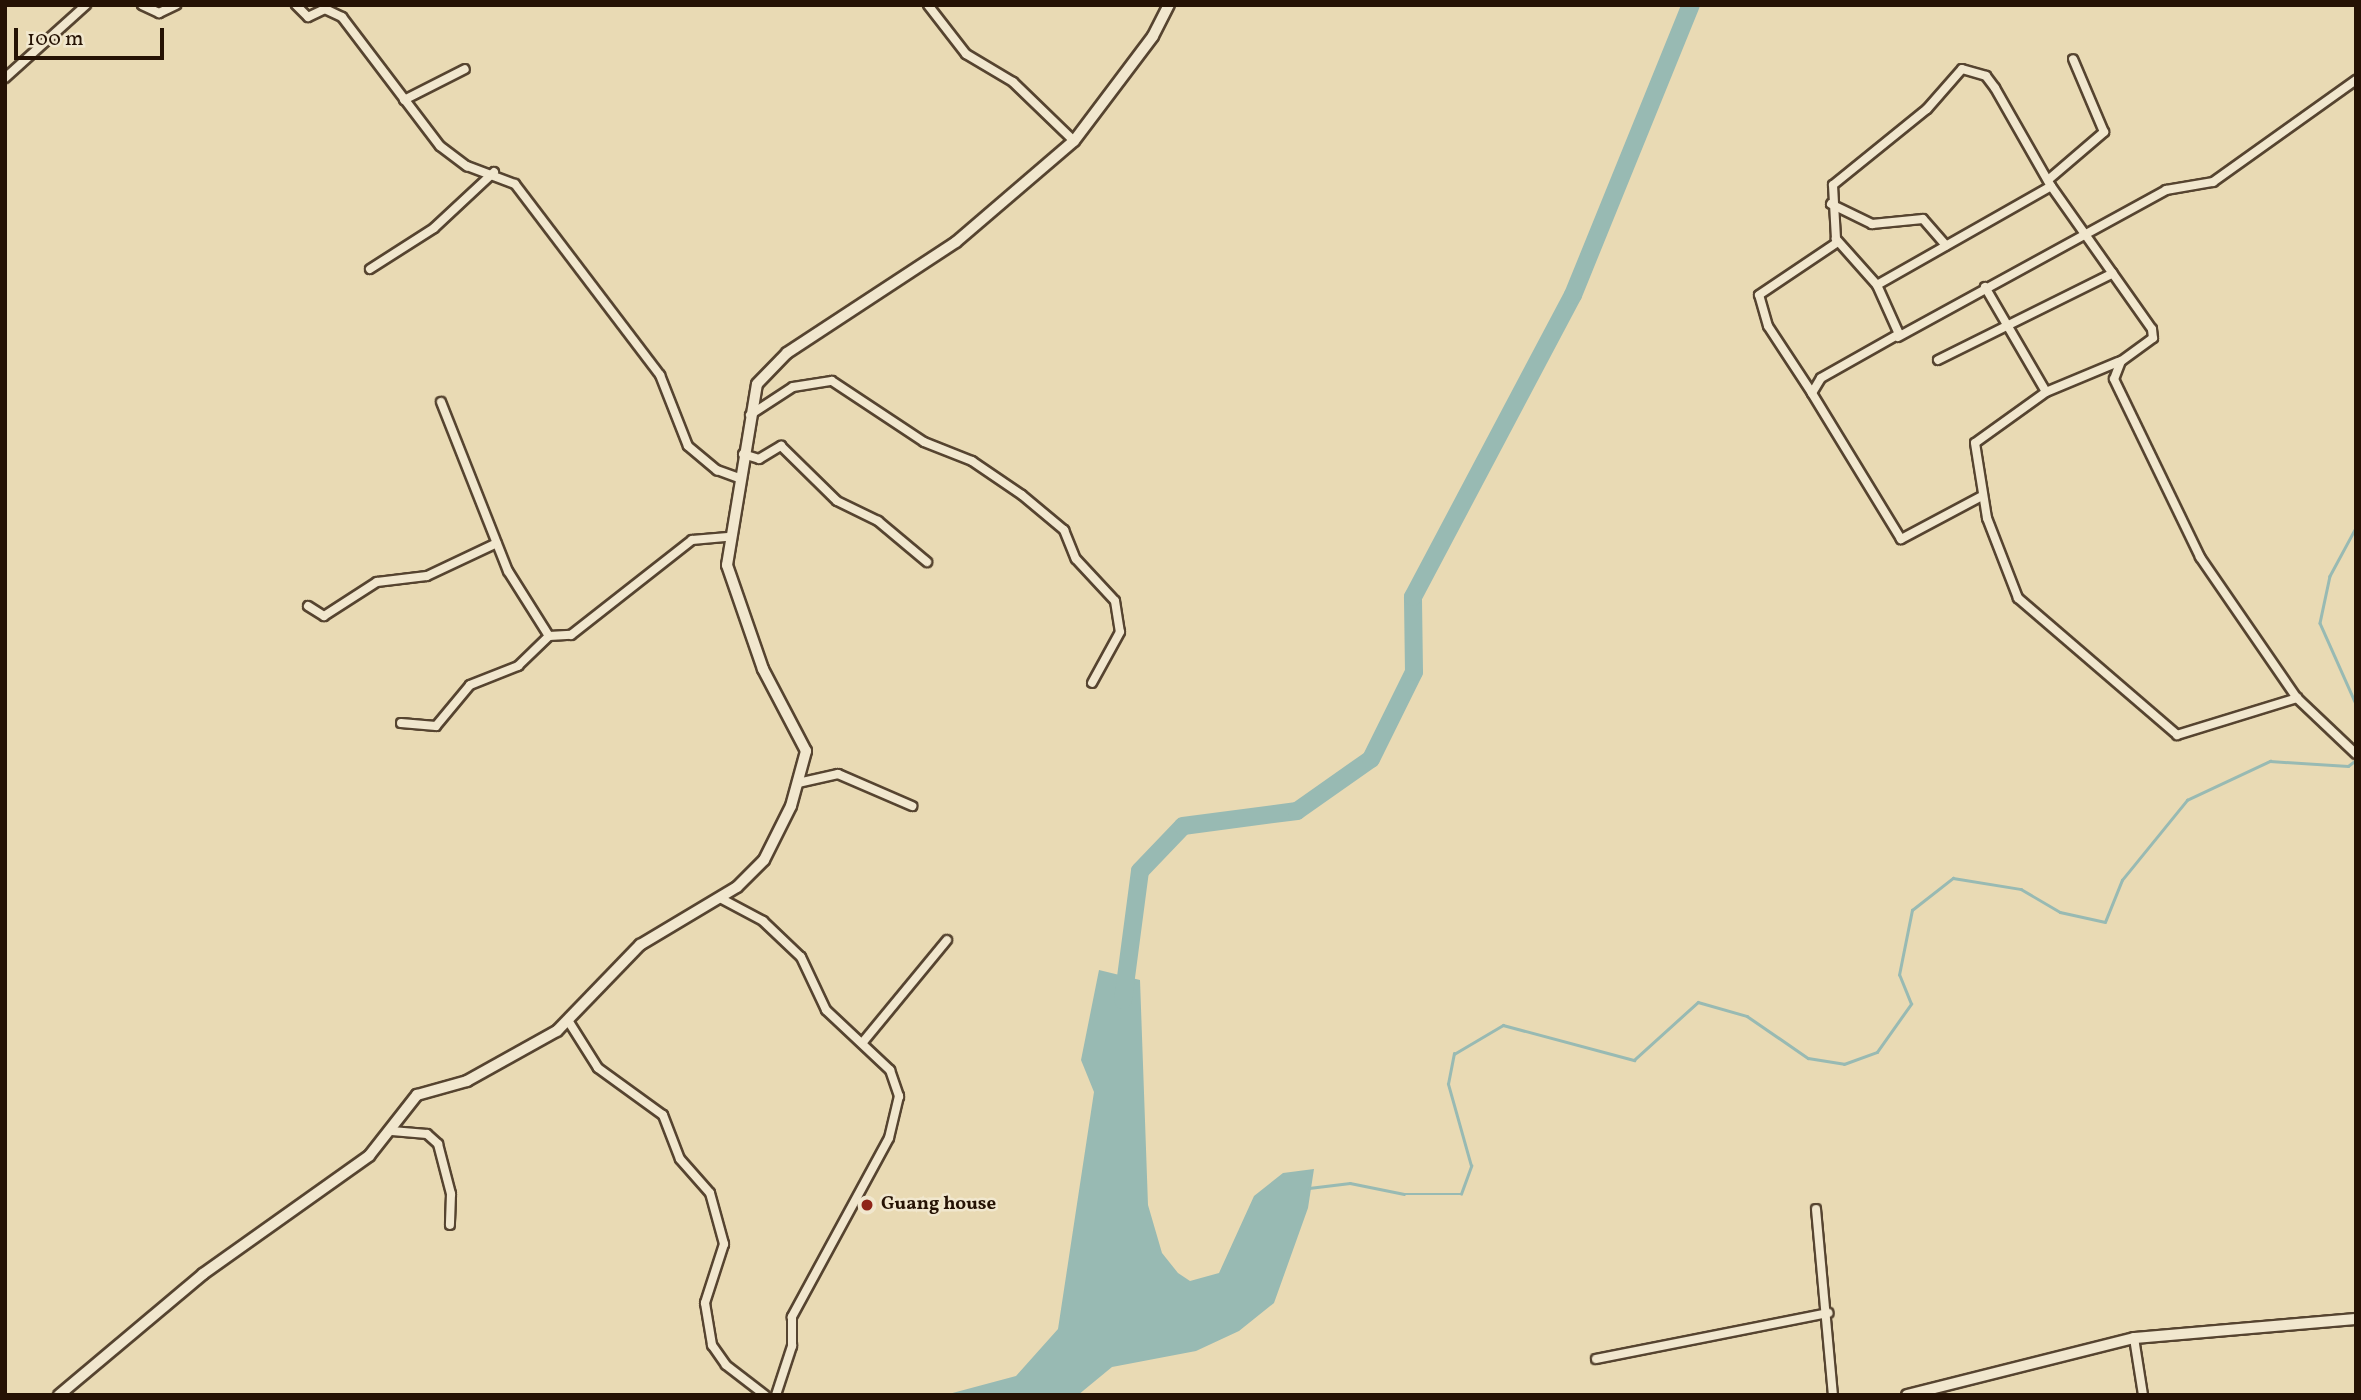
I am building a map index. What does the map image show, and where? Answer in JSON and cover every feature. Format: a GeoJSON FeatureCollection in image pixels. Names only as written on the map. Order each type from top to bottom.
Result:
{"type":"FeatureCollection","features":[{"type":"Feature","properties":{"kind":"street"},"geometry":{"type":"LineString","coordinates":[[5,78],[86,5]]}},
{"type":"Feature","properties":{"kind":"street"},"geometry":{"type":"LineString","coordinates":[[142,5],[159,13],[176,5]]}},
{"type":"Feature","properties":{"kind":"street"},"geometry":{"type":"LineString","coordinates":[[296,5],[308,17],[326,9],[342,17],[440,146],[467,166],[494,172],[525,195],[660,374],[688,446],[716,470],[739,478]]}},
{"type":"Feature","properties":{"kind":"street"},"geometry":{"type":"LineString","coordinates":[[928,5],[966,54],[1013,82],[1074,141]]}},
{"type":"Feature","properties":{"kind":"street"},"geometry":{"type":"LineString","coordinates":[[59,1395],[203,1274],[351,1170],[392,1131],[417,1095],[484,1073],[569,1023],[640,945],[720,898],[772,848],[798,783],[804,742],[763,669],[736,601],[728,537],[757,384],[773,364],[956,242],[1074,141],[1153,36],[1168,5]]}},
{"type":"Feature","properties":{"kind":"street"},"geometry":{"type":"LineString","coordinates":[[1877,285],[2050,183],[2104,132],[2073,60]]}},
{"type":"Feature","properties":{"kind":"street"},"geometry":{"type":"LineString","coordinates":[[404,100],[465,69]]}},
{"type":"Feature","properties":{"kind":"street"},"geometry":{"type":"LineString","coordinates":[[1899,337],[1877,285],[1838,242],[1830,204],[1840,175],[1927,109],[1962,69],[1991,82],[2050,183],[2153,334],[2120,361],[2046,392],[1978,439],[1982,496],[2018,598],[2170,732],[2187,735],[2297,698]]}},
{"type":"Feature","properties":{"kind":"street"},"geometry":{"type":"LineString","coordinates":[[1812,393],[1821,378],[2084,233],[2166,190],[2213,182],[2356,80]]}},
{"type":"Feature","properties":{"kind":"street"},"geometry":{"type":"LineString","coordinates":[[370,269],[434,228],[494,172]]}},
{"type":"Feature","properties":{"kind":"street"},"geometry":{"type":"LineString","coordinates":[[1830,204],[1872,224],[1923,219],[1945,245]]}},
{"type":"Feature","properties":{"kind":"street"},"geometry":{"type":"LineString","coordinates":[[1838,242],[1759,295],[1773,335],[1812,393],[1901,539],[1982,496]]}},
{"type":"Feature","properties":{"kind":"street"},"geometry":{"type":"LineString","coordinates":[[1938,360],[2010,327],[2113,273]]}},
{"type":"Feature","properties":{"kind":"street"},"geometry":{"type":"LineString","coordinates":[[1984,287],[2046,392]]}},
{"type":"Feature","properties":{"kind":"street"},"geometry":{"type":"LineString","coordinates":[[2120,361],[2113,379],[2196,548],[2297,698],[2356,754]]}},
{"type":"Feature","properties":{"kind":"street"},"geometry":{"type":"LineString","coordinates":[[750,415],[793,387],[832,381],[924,442],[972,461],[1022,495],[1064,530],[1076,559],[1115,601],[1120,632],[1092,683]]}},
{"type":"Feature","properties":{"kind":"street"},"geometry":{"type":"LineString","coordinates":[[441,402],[497,543],[549,636]]}},
{"type":"Feature","properties":{"kind":"street"},"geometry":{"type":"LineString","coordinates":[[743,454],[759,459],[781,446],[826,493],[878,521],[927,562]]}},
{"type":"Feature","properties":{"kind":"street"},"geometry":{"type":"LineString","coordinates":[[401,723],[436,726],[470,685],[518,666],[549,636],[571,635],[683,545],[702,536],[728,537]]}},
{"type":"Feature","properties":{"kind":"street"},"geometry":{"type":"LineString","coordinates":[[307,606],[324,616],[377,582],[427,576],[497,543]]}},
{"type":"Feature","properties":{"kind":"street"},"geometry":{"type":"LineString","coordinates":[[798,783],[838,774],[912,806]]}},
{"type":"Feature","properties":{"kind":"street"},"geometry":{"type":"LineString","coordinates":[[720,898],[781,936],[811,968],[826,1010],[863,1042],[897,1082],[895,1125],[793,1314],[792,1346],[776,1395]]}},
{"type":"Feature","properties":{"kind":"street"},"geometry":{"type":"LineString","coordinates":[[863,1042],[947,940]]}},
{"type":"Feature","properties":{"kind":"street"},"geometry":{"type":"LineString","coordinates":[[569,1023],[598,1068],[663,1115],[680,1159],[710,1193],[724,1244],[705,1303],[712,1345],[726,1365],[765,1395]]}},
{"type":"Feature","properties":{"kind":"street"},"geometry":{"type":"LineString","coordinates":[[392,1131],[427,1134],[442,1150],[450,1225]]}},
{"type":"Feature","properties":{"kind":"street"},"geometry":{"type":"LineString","coordinates":[[1816,1209],[1829,1313],[1833,1395]]}},
{"type":"Feature","properties":{"kind":"street"},"geometry":{"type":"LineString","coordinates":[[1596,1359],[1829,1313]]}},
{"type":"Feature","properties":{"kind":"street"},"geometry":{"type":"LineString","coordinates":[[1907,1395],[2134,1338],[2356,1319]]}},
{"type":"Feature","properties":{"kind":"street"},"geometry":{"type":"LineString","coordinates":[[2134,1338],[2143,1395]]}},
{"type":"Feature","properties":{"kind":"water"},"geometry":{"type":"Polygon","coordinates":[[[1099,970],[1140,980],[1148,1205],[1162,1253],[1178,1273],[1190,1281],[1219,1273],[1254,1196],[1283,1173],[1314,1169],[1308,1208],[1274,1303],[1239,1331],[1196,1351],[1112,1367],[1078,1395],[945,1395],[1016,1376],[1058,1329],[1094,1092],[1081,1060],[1099,970]]]}},
{"type":"Feature","properties":{"kind":"waterway"},"geometry":{"type":"LineString","coordinates":[[1123,1000],[1140,871],[1183,826],[1297,811],[1371,759],[1414,672],[1413,597],[1573,295],[1691,5]]}},
{"type":"Feature","properties":{"kind":"waterway"},"geometry":{"type":"LineString","coordinates":[[2356,528],[2330,576],[2320,623],[2356,704]]}},
{"type":"Feature","properties":{"kind":"waterway"},"geometry":{"type":"LineString","coordinates":[[1309,1188],[1350,1183],[1404,1194],[1461,1194],[1471,1166],[1448,1084],[1454,1054],[1503,1025],[1634,1060],[1698,1002],[1747,1016],[1808,1058],[1844,1064],[1877,1052],[1911,1004],[1899,975],[1912,910],[1953,878],[2021,889],[2060,912],[2105,922],[2122,880],[2187,800],[2270,761],[2348,766],[2356,760]]}},
{"type":"Feature","properties":{"kind":"place","name":"Guang house"},"geometry":{"type":"Point","coordinates":[867,1205]}}]}
